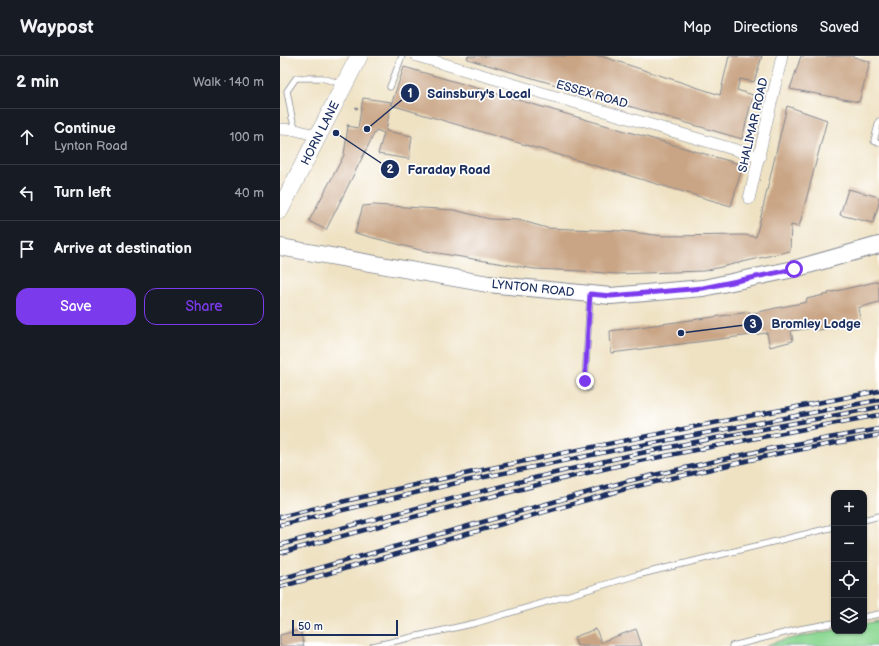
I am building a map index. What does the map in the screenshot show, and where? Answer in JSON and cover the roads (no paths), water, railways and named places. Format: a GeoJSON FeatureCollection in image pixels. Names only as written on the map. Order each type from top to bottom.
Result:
{"type":"FeatureCollection","features":[{"type":"Feature","properties":{"kind":"main road","name":"HORN LANE"},"geometry":{"type":"LineString","coordinates":[[280,210],[359,56]]}},
{"type":"Feature","properties":{"kind":"street","name":"ESSEX ROAD"},"geometry":{"type":"LineString","coordinates":[[417,56],[760,157]]}},
{"type":"Feature","properties":{"kind":"street","name":"SHALIMAR ROAD"},"geometry":{"type":"LineString","coordinates":[[749,199],[760,157],[782,56]]}},
{"type":"Feature","properties":{"kind":"street"},"geometry":{"type":"LineString","coordinates":[[280,129],[296,130],[318,136]]}},
{"type":"Feature","properties":{"kind":"street","name":"LYNTON ROAD"},"geometry":{"type":"LineString","coordinates":[[280,246],[488,284],[611,296],[703,288],[794,269],[879,245]]}},
{"type":"Feature","properties":{"kind":"lane"},"geometry":{"type":"LineString","coordinates":[[390,88],[402,56]]}},
{"type":"Feature","properties":{"kind":"lane"},"geometry":{"type":"LineString","coordinates":[[296,130],[287,91],[296,78],[322,78],[345,85]]}},
{"type":"Feature","properties":{"kind":"lane"},"geometry":{"type":"LineString","coordinates":[[879,121],[874,141],[879,142]]}},
{"type":"Feature","properties":{"kind":"lane"},"geometry":{"type":"LineString","coordinates":[[588,388],[585,381],[590,294]]}},
{"type":"Feature","properties":{"kind":"lane"},"geometry":{"type":"LineString","coordinates":[[867,519],[879,516]]}},
{"type":"Feature","properties":{"kind":"lane"},"geometry":{"type":"LineString","coordinates":[[373,646],[476,623],[637,575],[831,528]]}},
{"type":"Feature","properties":{"kind":"lane"},"geometry":{"type":"LineString","coordinates":[[867,616],[879,614]]}},
{"type":"Feature","properties":{"kind":"lane"},"geometry":{"type":"LineString","coordinates":[[732,646],[800,629],[831,624]]}},
{"type":"Feature","properties":{"kind":"railway"},"geometry":{"type":"LineString","coordinates":[[280,517],[504,465],[879,391]]}},
{"type":"Feature","properties":{"kind":"railway"},"geometry":{"type":"LineString","coordinates":[[280,525],[465,481],[616,450],[879,400]]}},
{"type":"Feature","properties":{"kind":"railway"},"geometry":{"type":"LineString","coordinates":[[280,545],[533,478],[618,458],[879,407]]}},
{"type":"Feature","properties":{"kind":"railway"},"geometry":{"type":"LineString","coordinates":[[280,553],[407,518],[621,465],[879,415]]}},
{"type":"Feature","properties":{"kind":"railway"},"geometry":{"type":"LineString","coordinates":[[280,579],[628,481],[773,448],[879,429]]}},
{"type":"Feature","properties":{"kind":"railway"},"geometry":{"type":"LineString","coordinates":[[280,587],[629,488],[776,454],[879,435]]}},
{"type":"Feature","properties":{"kind":"place","name":"Sainsbury's Local"},"geometry":{"type":"Point","coordinates":[367,129]}},
{"type":"Feature","properties":{"kind":"place","name":"Faraday Road"},"geometry":{"type":"Point","coordinates":[336,133]}},
{"type":"Feature","properties":{"kind":"place","name":"Bromley Lodge"},"geometry":{"type":"Point","coordinates":[681,333]}}]}
